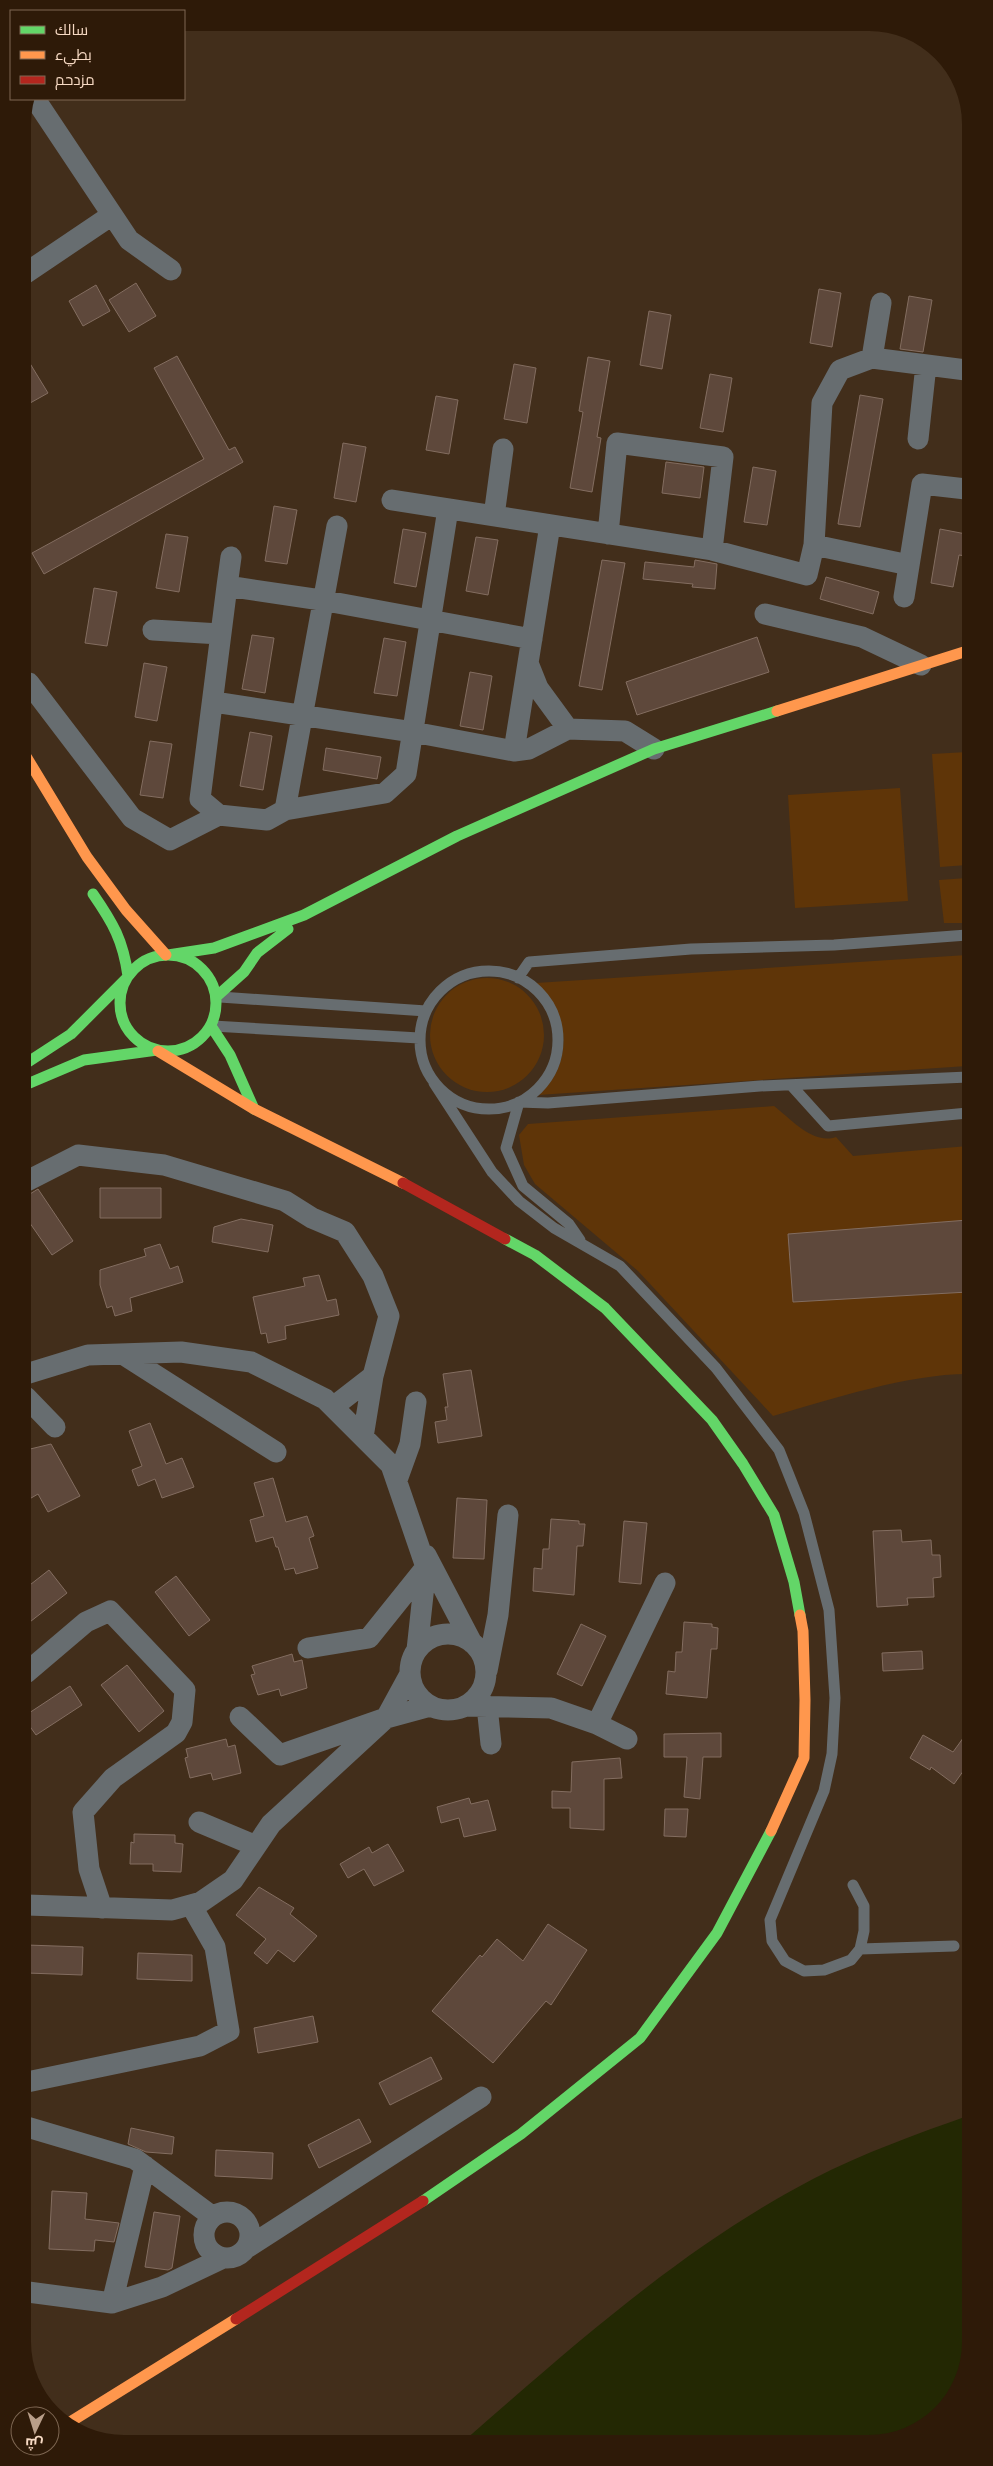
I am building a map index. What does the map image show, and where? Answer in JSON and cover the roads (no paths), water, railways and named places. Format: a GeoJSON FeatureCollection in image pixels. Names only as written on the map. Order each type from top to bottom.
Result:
{"type":"FeatureCollection","features":[{"type":"Feature","properties":{"kind":"main road"},"geometry":{"type":"LineString","coordinates":[[31,1060],[71,1034],[139,965],[152,958],[214,948],[304,915],[457,836],[654,749],[962,652]]}},
{"type":"Feature","properties":{"kind":"main road"},"geometry":{"type":"LineString","coordinates":[[31,765],[87,857],[126,910],[167,955],[182,957],[194,963],[205,972],[212,984],[216,997],[216,1012],[211,1026],[202,1038],[188,1047],[173,1052],[157,1051],[84,1060],[31,1082]]}},
{"type":"Feature","properties":{"kind":"main road"},"geometry":{"type":"LineString","coordinates":[[74,2420],[387,2225],[520,2134],[640,2038],[717,1933],[777,1820],[804,1758],[805,1700],[803,1631],[794,1582],[774,1515],[743,1464],[712,1420],[605,1308],[535,1254],[372,1167],[254,1109],[142,1044],[130,1034],[123,1020],[120,1005],[122,990],[128,977],[124,949],[111,920],[83,881]]}},
{"type":"Feature","properties":{"kind":"main road"},"geometry":{"type":"LineString","coordinates":[[216,997],[244,972],[257,953],[304,915]]}},
{"type":"Feature","properties":{"kind":"main road"},"geometry":{"type":"LineString","coordinates":[[211,1026],[230,1055],[254,1109]]}},
{"type":"Feature","properties":{"kind":"street"},"geometry":{"type":"LineString","coordinates":[[36,100],[129,240],[171,270]]}},
{"type":"Feature","properties":{"kind":"street"},"geometry":{"type":"LineString","coordinates":[[31,270],[112,215]]}},
{"type":"Feature","properties":{"kind":"street"},"geometry":{"type":"LineString","coordinates":[[872,358],[881,303]]}},
{"type":"Feature","properties":{"kind":"street"},"geometry":{"type":"LineString","coordinates":[[392,500],[712,550],[807,575],[814,545],[822,403],[840,370],[872,358],[962,370]]}},
{"type":"Feature","properties":{"kind":"street"},"geometry":{"type":"LineString","coordinates":[[918,439],[926,366]]}},
{"type":"Feature","properties":{"kind":"street"},"geometry":{"type":"LineString","coordinates":[[608,534],[616,443],[723,457],[712,550]]}},
{"type":"Feature","properties":{"kind":"street"},"geometry":{"type":"LineString","coordinates":[[494,516],[503,449]]}},
{"type":"Feature","properties":{"kind":"street"},"geometry":{"type":"LineString","coordinates":[[904,597],[922,484],[962,489]]}},
{"type":"Feature","properties":{"kind":"street"},"geometry":{"type":"LineString","coordinates":[[31,686],[132,818],[170,840],[219,815],[267,820],[285,810],[385,794],[406,774],[448,509]]}},
{"type":"Feature","properties":{"kind":"street"},"geometry":{"type":"LineString","coordinates":[[514,751],[550,525]]}},
{"type":"Feature","properties":{"kind":"street"},"geometry":{"type":"LineString","coordinates":[[285,810],[337,526]]}},
{"type":"Feature","properties":{"kind":"street"},"geometry":{"type":"LineString","coordinates":[[814,545],[909,565]]}},
{"type":"Feature","properties":{"kind":"street"},"geometry":{"type":"LineString","coordinates":[[219,815],[200,799],[214,702],[220,634],[232,557]]}},
{"type":"Feature","properties":{"kind":"street"},"geometry":{"type":"LineString","coordinates":[[227,586],[322,600],[532,639]]}},
{"type":"Feature","properties":{"kind":"street"},"geometry":{"type":"LineString","coordinates":[[765,614],[862,637],[921,665]]}},
{"type":"Feature","properties":{"kind":"street"},"geometry":{"type":"LineString","coordinates":[[153,630],[220,634]]}},
{"type":"Feature","properties":{"kind":"street"},"geometry":{"type":"LineString","coordinates":[[528,663],[538,688],[568,729]]}},
{"type":"Feature","properties":{"kind":"street"},"geometry":{"type":"LineString","coordinates":[[214,702],[413,732],[514,751],[529,749],[568,729],[625,731],[654,749]]}},
{"type":"Feature","properties":{"kind":"street"},"geometry":{"type":"LineString","coordinates":[[31,1179],[78,1155],[164,1165],[285,1201],[312,1218],[345,1232],[373,1276],[389,1316],[373,1376],[363,1437]]}},
{"type":"Feature","properties":{"kind":"street"},"geometry":{"type":"LineString","coordinates":[[31,1373],[88,1356],[181,1352],[251,1362],[325,1399],[391,1465],[397,1480],[426,1567],[417,1650]]}},
{"type":"Feature","properties":{"kind":"street"},"geometry":{"type":"LineString","coordinates":[[124,1354],[276,1452]]}},
{"type":"Feature","properties":{"kind":"street"},"geometry":{"type":"LineString","coordinates":[[333,1407],[373,1376]]}},
{"type":"Feature","properties":{"kind":"street"},"geometry":{"type":"LineString","coordinates":[[31,1402],[55,1427]]}},
{"type":"Feature","properties":{"kind":"street"},"geometry":{"type":"LineString","coordinates":[[397,1480],[410,1444],[416,1402]]}},
{"type":"Feature","properties":{"kind":"street"},"geometry":{"type":"LineString","coordinates":[[466,1706],[476,1698],[486,1676],[498,1615],[508,1515]]}},
{"type":"Feature","properties":{"kind":"street"},"geometry":{"type":"LineString","coordinates":[[416,1534],[472,1643],[480,1652],[485,1663],[486,1676]]}},
{"type":"Feature","properties":{"kind":"street"},"geometry":{"type":"LineString","coordinates":[[308,1648],[369,1638],[426,1567]]}},
{"type":"Feature","properties":{"kind":"street"},"geometry":{"type":"LineString","coordinates":[[597,1724],[665,1583]]}},
{"type":"Feature","properties":{"kind":"street"},"geometry":{"type":"LineString","coordinates":[[31,1668],[86,1622],[110,1611],[185,1690],[182,1722],[176,1733],[113,1778],[83,1812],[89,1868],[102,1908]]}},
{"type":"Feature","properties":{"kind":"street"},"geometry":{"type":"LineString","coordinates":[[472,1643],[461,1637],[449,1634],[437,1636],[417,1650],[411,1661],[410,1674],[416,1692],[430,1706],[442,1710],[454,1710],[466,1706],[552,1708],[597,1724],[627,1739]]}},
{"type":"Feature","properties":{"kind":"street"},"geometry":{"type":"LineString","coordinates":[[31,1905],[172,1910],[201,1902],[232,1880],[271,1824],[386,1718],[410,1674]]}},
{"type":"Feature","properties":{"kind":"street"},"geometry":{"type":"LineString","coordinates":[[240,1718],[280,1755],[386,1718],[430,1706]]}},
{"type":"Feature","properties":{"kind":"street"},"geometry":{"type":"LineString","coordinates":[[487,1706],[491,1744]]}},
{"type":"Feature","properties":{"kind":"street"},"geometry":{"type":"LineString","coordinates":[[199,1822],[256,1846]]}},
{"type":"Feature","properties":{"kind":"street"},"geometry":{"type":"LineString","coordinates":[[31,2081],[200,2046],[228,2031],[215,1947],[191,1905]]}},
{"type":"Feature","properties":{"kind":"street"},"geometry":{"type":"LineString","coordinates":[[31,2292],[112,2303],[162,2287],[223,2258],[235,2256],[482,2097]]}},
{"type":"Feature","properties":{"kind":"street"},"geometry":{"type":"LineString","coordinates":[[31,2127],[135,2158],[213,2217]]}},
{"type":"Feature","properties":{"kind":"street"},"geometry":{"type":"LineString","coordinates":[[112,2303],[145,2166]]}},
{"type":"Feature","properties":{"kind":"street"},"geometry":{"type":"LineString","coordinates":[[223,2258],[210,2250],[206,2244],[205,2229],[213,2217],[226,2212],[240,2217],[245,2222],[250,2235],[245,2248]]}},
{"type":"Feature","properties":{"kind":"street"},"geometry":{"type":"LineString","coordinates":[[245,2222],[285,2223]]}},
{"type":"Feature","properties":{"kind":"lane"},"geometry":{"type":"LineString","coordinates":[[518,978],[529,962],[691,949],[834,945],[962,935]]}},
{"type":"Feature","properties":{"kind":"lane"},"geometry":{"type":"LineString","coordinates":[[434,1083],[452,1098],[473,1108],[497,1109],[519,1102],[537,1090],[551,1072],[558,1051],[557,1028],[550,1008],[537,990],[518,978],[497,972],[476,972],[462,977],[438,993],[426,1011],[419,1038],[421,1054],[426,1069],[434,1083],[492,1172],[519,1201],[554,1228],[620,1266],[716,1368],[779,1450],[800,1504],[829,1610],[835,1698],[832,1745],[824,1790],[770,1920],[772,1941],[785,1961],[804,1971],[824,1970],[851,1960],[860,1949],[864,1930],[864,1906],[852,1885]]}},
{"type":"Feature","properties":{"kind":"lane"},"geometry":{"type":"LineString","coordinates":[[216,997],[426,1011]]}},
{"type":"Feature","properties":{"kind":"lane"},"geometry":{"type":"LineString","coordinates":[[211,1026],[419,1038]]}},
{"type":"Feature","properties":{"kind":"lane"},"geometry":{"type":"LineString","coordinates":[[519,1102],[548,1103],[791,1084],[962,1077]]}},
{"type":"Feature","properties":{"kind":"lane"},"geometry":{"type":"LineString","coordinates":[[791,1084],[828,1126],[962,1114]]}},
{"type":"Feature","properties":{"kind":"lane"},"geometry":{"type":"LineString","coordinates":[[519,1102],[506,1148],[509,1156],[523,1186],[569,1224],[582,1244]]}},
{"type":"Feature","properties":{"kind":"lane"},"geometry":{"type":"LineString","coordinates":[[860,1949],[954,1946]]}}]}
